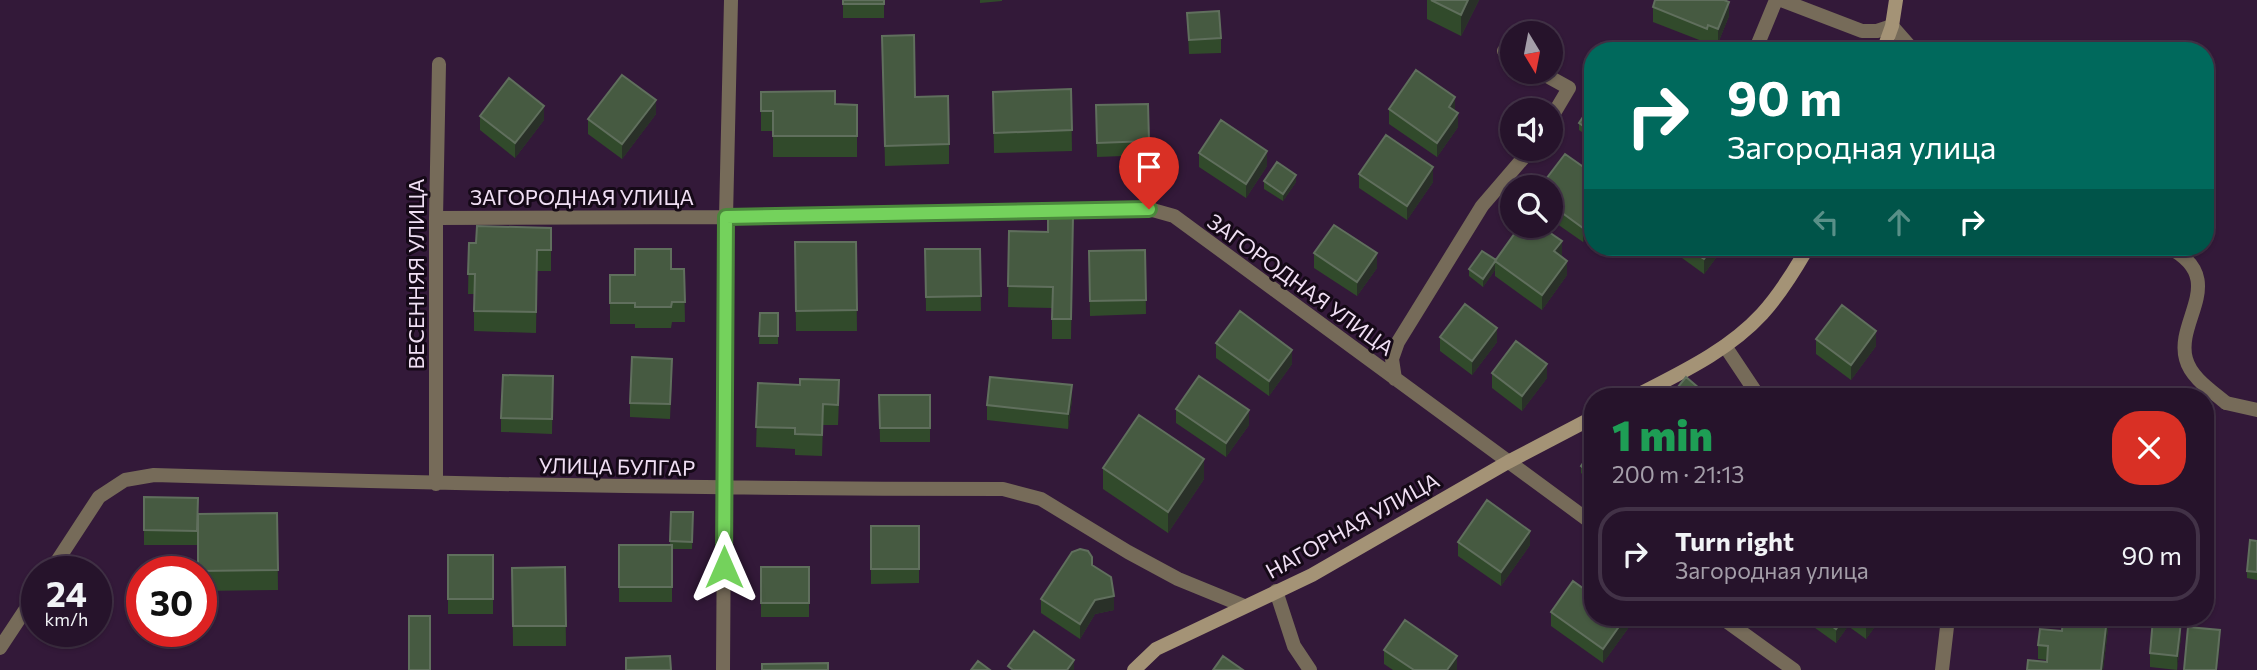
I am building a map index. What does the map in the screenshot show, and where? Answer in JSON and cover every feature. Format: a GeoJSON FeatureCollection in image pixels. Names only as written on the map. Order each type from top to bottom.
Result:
{"type":"FeatureCollection","features":[{"type":"Feature","properties":{"kind":"street"},"geometry":{"type":"LineString","coordinates":[[723,670],[726,217],[731,0]]}},
{"type":"Feature","properties":{"kind":"street"},"geometry":{"type":"LineString","coordinates":[[1759,42],[1778,0],[1862,31],[1877,32],[1892,26]]}},
{"type":"Feature","properties":{"kind":"street"},"geometry":{"type":"LineString","coordinates":[[1886,42],[1896,0]]}},
{"type":"Feature","properties":{"kind":"street"},"geometry":{"type":"LineString","coordinates":[[1892,26],[1906,42]]}},
{"type":"Feature","properties":{"kind":"street","name":"ВЕСЕННЯЯ УЛИЦА"},"geometry":{"type":"LineString","coordinates":[[436,484],[439,64]]}},
{"type":"Feature","properties":{"kind":"street"},"geometry":{"type":"LineString","coordinates":[[1562,84],[1569,88],[1563,98]]}},
{"type":"Feature","properties":{"kind":"street"},"geometry":{"type":"LineString","coordinates":[[1395,379],[1392,359],[1398,342],[1482,206],[1521,161]]}},
{"type":"Feature","properties":{"kind":"street","name":"ЗАГОРОДНАЯ УЛИЦА"},"geometry":{"type":"LineString","coordinates":[[436,218],[726,217],[1149,209],[1174,216],[1584,517]]}},
{"type":"Feature","properties":{"kind":"street"},"geometry":{"type":"LineString","coordinates":[[1651,388],[1725,346],[1762,314],[1803,256]]}},
{"type":"Feature","properties":{"kind":"street"},"geometry":{"type":"LineString","coordinates":[[2186,256],[2197,279],[2197,301],[2185,341],[2186,358],[2194,375],[2209,388]]}},
{"type":"Feature","properties":{"kind":"street"},"geometry":{"type":"LineString","coordinates":[[1725,346],[1753,388]]}},
{"type":"Feature","properties":{"kind":"street"},"geometry":{"type":"LineString","coordinates":[[2214,392],[2226,403],[2257,410]]}},
{"type":"Feature","properties":{"kind":"street","name":"НАГОРНАЯ УЛИЦА"},"geometry":{"type":"LineString","coordinates":[[1134,670],[1156,649],[1312,576],[1508,462],[1584,422]]}},
{"type":"Feature","properties":{"kind":"street","name":"УЛИЦА БУЛГАР"},"geometry":{"type":"LineString","coordinates":[[60,556],[99,497],[125,480],[154,475],[724,489],[1003,489],[1041,499],[1178,579],[1244,606]]}},
{"type":"Feature","properties":{"kind":"street"},"geometry":{"type":"LineString","coordinates":[[1276,592],[1294,646],[1310,670]]}},
{"type":"Feature","properties":{"kind":"street"},"geometry":{"type":"LineString","coordinates":[[0,648],[21,616]]}},
{"type":"Feature","properties":{"kind":"street"},"geometry":{"type":"LineString","coordinates":[[1733,626],[1794,670]]}},
{"type":"Feature","properties":{"kind":"street"},"geometry":{"type":"LineString","coordinates":[[1942,670],[1947,626]]}},
{"type":"Feature","properties":{"kind":"building"},"geometry":{"type":"Polygon","coordinates":[[[843,0],[884,0],[884,4],[843,4],[843,0]]]}},
{"type":"Feature","properties":{"kind":"building"},"geometry":{"type":"Polygon","coordinates":[[[1431,0],[1468,0],[1461,15],[1431,0]]]}},
{"type":"Feature","properties":{"kind":"building"},"geometry":{"type":"Polygon","coordinates":[[[1655,0],[1729,2],[1718,29],[1708,25],[1707,29],[1653,7],[1655,0]]]}},
{"type":"Feature","properties":{"kind":"building"},"geometry":{"type":"Polygon","coordinates":[[[1219,11],[1221,38],[1189,40],[1187,13],[1219,11]]]}},
{"type":"Feature","properties":{"kind":"building"},"geometry":{"type":"Polygon","coordinates":[[[914,35],[915,97],[948,96],[949,144],[885,146],[882,36],[914,35]]]}},
{"type":"Feature","properties":{"kind":"building"},"geometry":{"type":"Polygon","coordinates":[[[1416,70],[1455,97],[1449,107],[1458,113],[1437,143],[1389,109],[1416,70]]]}},
{"type":"Feature","properties":{"kind":"building"},"geometry":{"type":"Polygon","coordinates":[[[622,75],[656,100],[622,144],[588,119],[622,75]]]}},
{"type":"Feature","properties":{"kind":"building"},"geometry":{"type":"Polygon","coordinates":[[[509,78],[544,106],[515,143],[480,116],[509,78]]]}},
{"type":"Feature","properties":{"kind":"building"},"geometry":{"type":"Polygon","coordinates":[[[1071,89],[1072,130],[994,133],[993,92],[1071,89]]]}},
{"type":"Feature","properties":{"kind":"building"},"geometry":{"type":"Polygon","coordinates":[[[835,91],[835,104],[857,105],[857,136],[773,136],[773,111],[761,111],[761,92],[835,91]]]}},
{"type":"Feature","properties":{"kind":"building"},"geometry":{"type":"Polygon","coordinates":[[[1148,104],[1149,141],[1097,143],[1096,105],[1148,104]]]}},
{"type":"Feature","properties":{"kind":"building"},"geometry":{"type":"Polygon","coordinates":[[[1221,120],[1267,151],[1246,184],[1199,153],[1221,120]]]}},
{"type":"Feature","properties":{"kind":"building"},"geometry":{"type":"Polygon","coordinates":[[[1386,135],[1433,167],[1407,206],[1359,174],[1386,135]]]}},
{"type":"Feature","properties":{"kind":"building"},"geometry":{"type":"Polygon","coordinates":[[[1565,154],[1584,167],[1583,228],[1563,213],[1563,175],[1549,175],[1560,161],[1563,161],[1565,154]]]}},
{"type":"Feature","properties":{"kind":"building"},"geometry":{"type":"Polygon","coordinates":[[[1277,162],[1296,175],[1283,194],[1264,181],[1277,162]]]}},
{"type":"Feature","properties":{"kind":"building"},"geometry":{"type":"Polygon","coordinates":[[[1048,216],[1073,216],[1071,319],[1052,319],[1053,287],[1008,286],[1009,231],[1048,232],[1048,216]]]}},
{"type":"Feature","properties":{"kind":"building"},"geometry":{"type":"Polygon","coordinates":[[[1334,225],[1377,253],[1357,282],[1314,253],[1334,225]]]}},
{"type":"Feature","properties":{"kind":"building"},"geometry":{"type":"Polygon","coordinates":[[[477,226],[551,228],[551,250],[537,250],[536,312],[474,311],[475,274],[468,274],[469,243],[476,243],[477,226]]]}},
{"type":"Feature","properties":{"kind":"building"},"geometry":{"type":"Polygon","coordinates":[[[1511,238],[1558,238],[1562,241],[1554,251],[1567,261],[1542,295],[1495,261],[1511,238]]]}},
{"type":"Feature","properties":{"kind":"building"},"geometry":{"type":"Polygon","coordinates":[[[795,242],[856,242],[857,310],[796,311],[795,242]]]}},
{"type":"Feature","properties":{"kind":"building"},"geometry":{"type":"Polygon","coordinates":[[[635,249],[671,249],[671,269],[684,269],[685,302],[672,302],[671,307],[635,307],[635,303],[610,303],[610,275],[635,275],[635,249]]]}},
{"type":"Feature","properties":{"kind":"building"},"geometry":{"type":"Polygon","coordinates":[[[925,249],[980,249],[981,296],[926,297],[925,249]]]}},
{"type":"Feature","properties":{"kind":"building"},"geometry":{"type":"Polygon","coordinates":[[[1145,250],[1146,300],[1090,301],[1089,251],[1145,250]]]}},
{"type":"Feature","properties":{"kind":"building"},"geometry":{"type":"Polygon","coordinates":[[[1482,251],[1496,260],[1483,279],[1469,269],[1482,251]]]}},
{"type":"Feature","properties":{"kind":"building"},"geometry":{"type":"Polygon","coordinates":[[[1465,304],[1497,328],[1472,361],[1440,337],[1465,304]]]}},
{"type":"Feature","properties":{"kind":"building"},"geometry":{"type":"Polygon","coordinates":[[[1842,305],[1876,331],[1851,365],[1816,339],[1842,305]]]}},
{"type":"Feature","properties":{"kind":"building"},"geometry":{"type":"Polygon","coordinates":[[[1240,311],[1292,350],[1269,381],[1216,343],[1240,311]]]}},
{"type":"Feature","properties":{"kind":"building"},"geometry":{"type":"Polygon","coordinates":[[[760,313],[778,313],[778,336],[759,336],[760,313]]]}},
{"type":"Feature","properties":{"kind":"building"},"geometry":{"type":"Polygon","coordinates":[[[1516,341],[1547,364],[1522,396],[1492,373],[1516,341]]]}},
{"type":"Feature","properties":{"kind":"building"},"geometry":{"type":"Polygon","coordinates":[[[632,357],[672,359],[670,404],[630,403],[632,357]]]}},
{"type":"Feature","properties":{"kind":"building"},"geometry":{"type":"Polygon","coordinates":[[[503,375],[553,376],[552,419],[501,418],[503,375]]]}},
{"type":"Feature","properties":{"kind":"building"},"geometry":{"type":"Polygon","coordinates":[[[1199,376],[1249,410],[1226,443],[1176,409],[1199,376]]]}},
{"type":"Feature","properties":{"kind":"building"},"geometry":{"type":"Polygon","coordinates":[[[990,377],[1072,385],[1068,414],[987,405],[990,377]]]}},
{"type":"Feature","properties":{"kind":"building"},"geometry":{"type":"Polygon","coordinates":[[[1686,377],[1699,388],[1677,388],[1686,377]]]}},
{"type":"Feature","properties":{"kind":"building"},"geometry":{"type":"Polygon","coordinates":[[[800,379],[839,380],[838,405],[823,404],[822,435],[795,434],[795,428],[756,427],[758,383],[800,385],[800,379]]]}},
{"type":"Feature","properties":{"kind":"building"},"geometry":{"type":"Polygon","coordinates":[[[879,395],[930,395],[930,428],[880,428],[879,395]]]}},
{"type":"Feature","properties":{"kind":"building"},"geometry":{"type":"Polygon","coordinates":[[[1139,415],[1204,459],[1168,512],[1103,468],[1139,415]]]}},
{"type":"Feature","properties":{"kind":"building"},"geometry":{"type":"Polygon","coordinates":[[[144,497],[198,498],[197,531],[144,530],[144,497]]]}},
{"type":"Feature","properties":{"kind":"building"},"geometry":{"type":"Polygon","coordinates":[[[1487,500],[1530,531],[1501,572],[1458,542],[1487,500]]]}},
{"type":"Feature","properties":{"kind":"building"},"geometry":{"type":"Polygon","coordinates":[[[671,512],[693,512],[692,542],[670,541],[671,512]]]}},
{"type":"Feature","properties":{"kind":"building"},"geometry":{"type":"Polygon","coordinates":[[[277,513],[278,570],[217,571],[217,556],[198,556],[198,514],[277,513]]]}},
{"type":"Feature","properties":{"kind":"building"},"geometry":{"type":"Polygon","coordinates":[[[871,526],[919,526],[919,569],[871,569],[871,526]]]}},
{"type":"Feature","properties":{"kind":"building"},"geometry":{"type":"Polygon","coordinates":[[[2250,540],[2257,541],[2257,572],[2247,571],[2250,540]]]}},
{"type":"Feature","properties":{"kind":"building"},"geometry":{"type":"Polygon","coordinates":[[[619,545],[672,545],[672,587],[619,587],[619,545]]]}},
{"type":"Feature","properties":{"kind":"building"},"geometry":{"type":"Polygon","coordinates":[[[1080,549],[1088,551],[1092,557],[1092,565],[1111,577],[1114,596],[1095,600],[1080,624],[1041,599],[1072,552],[1080,549]]]}},
{"type":"Feature","properties":{"kind":"building"},"geometry":{"type":"Polygon","coordinates":[[[448,555],[493,555],[493,599],[448,599],[448,555]]]}},
{"type":"Feature","properties":{"kind":"building"},"geometry":{"type":"Polygon","coordinates":[[[565,567],[566,626],[513,626],[512,568],[565,567]]]}},
{"type":"Feature","properties":{"kind":"building"},"geometry":{"type":"Polygon","coordinates":[[[761,567],[809,567],[809,603],[761,603],[761,567]]]}},
{"type":"Feature","properties":{"kind":"building"},"geometry":{"type":"Polygon","coordinates":[[[1573,581],[1584,589],[1584,626],[1619,626],[1603,649],[1551,612],[1573,581]]]}},
{"type":"Feature","properties":{"kind":"building"},"geometry":{"type":"Polygon","coordinates":[[[409,616],[430,616],[430,670],[409,670],[409,616]]]}},
{"type":"Feature","properties":{"kind":"building"},"geometry":{"type":"Polygon","coordinates":[[[1405,620],[1457,656],[1447,670],[1414,670],[1384,650],[1405,620]]]}},
{"type":"Feature","properties":{"kind":"building"},"geometry":{"type":"Polygon","coordinates":[[[2062,626],[2106,626],[2101,670],[2027,670],[2028,660],[2047,662],[2048,646],[2038,645],[2040,629],[2062,631],[2062,626]]]}},
{"type":"Feature","properties":{"kind":"building"},"geometry":{"type":"Polygon","coordinates":[[[2152,626],[2181,626],[2177,656],[2150,653],[2152,626]]]}},
{"type":"Feature","properties":{"kind":"building"},"geometry":{"type":"Polygon","coordinates":[[[2188,627],[2220,630],[2216,670],[2184,670],[2188,627]]]}},
{"type":"Feature","properties":{"kind":"building"},"geometry":{"type":"Polygon","coordinates":[[[1034,631],[1074,660],[1067,670],[1013,670],[1008,666],[1034,631]]]}},
{"type":"Feature","properties":{"kind":"building"},"geometry":{"type":"Polygon","coordinates":[[[670,656],[671,670],[626,670],[626,658],[670,656]]]}},
{"type":"Feature","properties":{"kind":"building"},"geometry":{"type":"Polygon","coordinates":[[[1223,656],[1243,670],[1213,670],[1223,656]]]}},
{"type":"Feature","properties":{"kind":"building"},"geometry":{"type":"Polygon","coordinates":[[[978,661],[990,670],[971,670],[978,661]]]}},
{"type":"Feature","properties":{"kind":"building"},"geometry":{"type":"Polygon","coordinates":[[[828,663],[828,670],[762,670],[762,664],[828,663]]]}},
{"type":"Feature","properties":{"kind":"route"},"geometry":{"type":"LineString","coordinates":[[724,567],[726,217],[1149,209]]}}]}
